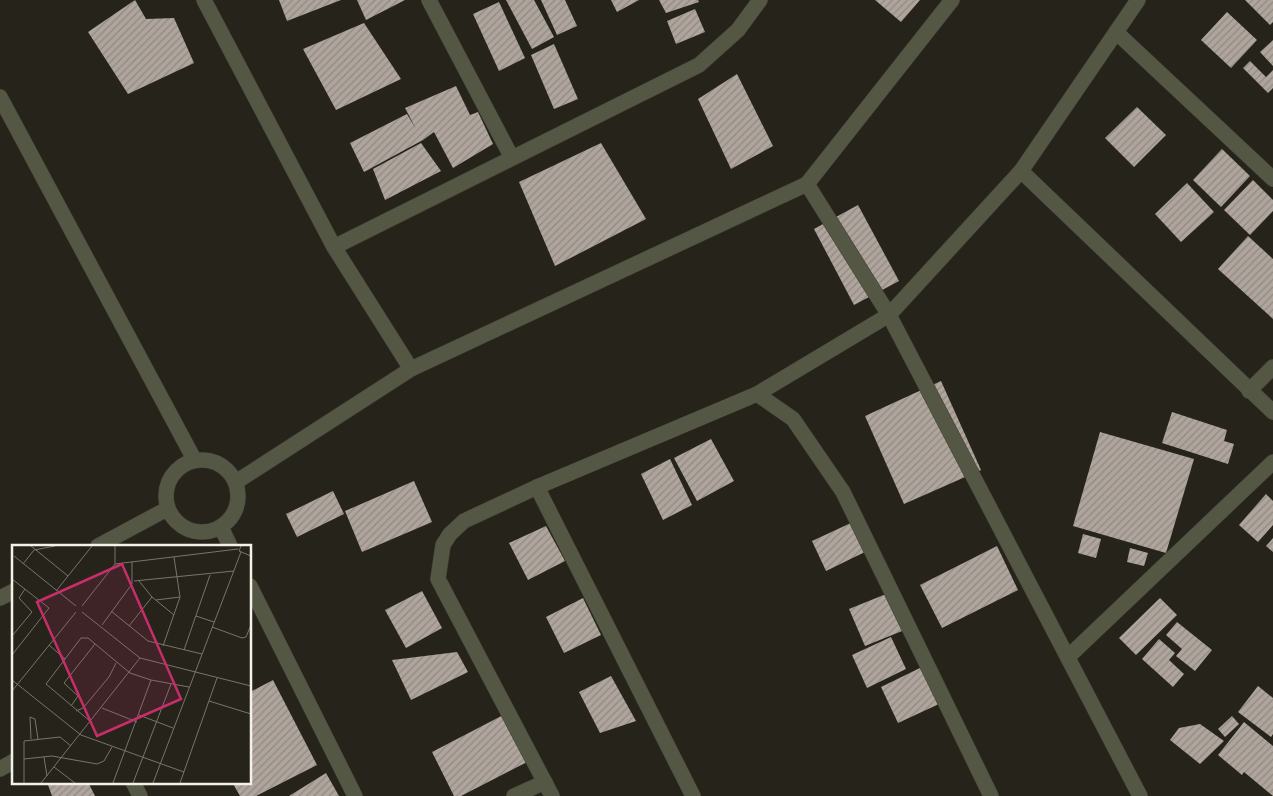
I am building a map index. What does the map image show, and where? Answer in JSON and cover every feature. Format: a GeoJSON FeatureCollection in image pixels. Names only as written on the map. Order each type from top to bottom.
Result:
{"type":"FeatureCollection","features":[{"type":"Feature","properties":{"kind":"street"},"geometry":{"type":"LineString","coordinates":[[204,0],[334,247],[411,369]]}},
{"type":"Feature","properties":{"kind":"street"},"geometry":{"type":"LineString","coordinates":[[428,0],[512,158]]}},
{"type":"Feature","properties":{"kind":"street"},"geometry":{"type":"LineString","coordinates":[[334,247],[699,65],[738,30],[760,0]]}},
{"type":"Feature","properties":{"kind":"street"},"geometry":{"type":"LineString","coordinates":[[236,482],[411,369],[807,184],[952,0]]}},
{"type":"Feature","properties":{"kind":"street"},"geometry":{"type":"LineString","coordinates":[[552,796],[438,579],[442,545],[450,534],[464,521],[537,487],[758,394],[889,315],[1021,171],[1138,0]]}},
{"type":"Feature","properties":{"kind":"street"},"geometry":{"type":"LineString","coordinates":[[1116,32],[1273,180]]}},
{"type":"Feature","properties":{"kind":"street"},"geometry":{"type":"LineString","coordinates":[[0,97],[194,460]]}},
{"type":"Feature","properties":{"kind":"street"},"geometry":{"type":"LineString","coordinates":[[1021,171],[1273,412]]}},
{"type":"Feature","properties":{"kind":"street"},"geometry":{"type":"LineString","coordinates":[[807,184],[889,315],[1068,657],[1135,794]]}},
{"type":"Feature","properties":{"kind":"street"},"geometry":{"type":"LineString","coordinates":[[1250,391],[1273,367]]}},
{"type":"Feature","properties":{"kind":"street"},"geometry":{"type":"LineString","coordinates":[[758,394],[793,419],[843,492],[991,796]]}},
{"type":"Feature","properties":{"kind":"street"},"geometry":{"type":"LineString","coordinates":[[207,459],[219,463],[229,471],[236,482],[237,507],[230,519],[221,527],[209,532],[196,532],[184,528],[174,520],[167,509],[165,497],[167,484],[173,473],[182,464],[194,460],[207,459]]}},
{"type":"Feature","properties":{"kind":"street"},"geometry":{"type":"LineString","coordinates":[[1068,657],[1273,462]]}},
{"type":"Feature","properties":{"kind":"street"},"geometry":{"type":"LineString","coordinates":[[537,487],[692,796]]}},
{"type":"Feature","properties":{"kind":"street"},"geometry":{"type":"LineString","coordinates":[[100,545],[167,509]]}},
{"type":"Feature","properties":{"kind":"street"},"geometry":{"type":"LineString","coordinates":[[221,527],[230,545]]}},
{"type":"Feature","properties":{"kind":"street"},"geometry":{"type":"LineString","coordinates":[[251,588],[355,796]]}},
{"type":"Feature","properties":{"kind":"street"},"geometry":{"type":"LineString","coordinates":[[0,598],[12,592]]}},
{"type":"Feature","properties":{"kind":"street"},"geometry":{"type":"LineString","coordinates":[[0,769],[12,763]]}},
{"type":"Feature","properties":{"kind":"street"},"geometry":{"type":"LineString","coordinates":[[514,796],[545,782]]}},
{"type":"Feature","properties":{"kind":"street"},"geometry":{"type":"LineString","coordinates":[[133,784],[140,796]]}},
{"type":"Feature","properties":{"kind":"building"},"geometry":{"type":"Polygon","coordinates":[[[135,0],[146,19],[174,18],[194,63],[128,94],[88,32],[135,0]]]}},
{"type":"Feature","properties":{"kind":"building"},"geometry":{"type":"Polygon","coordinates":[[[279,0],[341,0],[287,21],[279,0]]]}},
{"type":"Feature","properties":{"kind":"building"},"geometry":{"type":"Polygon","coordinates":[[[357,0],[405,0],[366,20],[357,0]]]}},
{"type":"Feature","properties":{"kind":"building"},"geometry":{"type":"Polygon","coordinates":[[[506,0],[534,0],[554,37],[532,49],[506,0]]]}},
{"type":"Feature","properties":{"kind":"building"},"geometry":{"type":"Polygon","coordinates":[[[541,0],[565,0],[577,26],[557,35],[541,0]]]}},
{"type":"Feature","properties":{"kind":"building"},"geometry":{"type":"Polygon","coordinates":[[[611,0],[639,0],[617,12],[611,0]]]}},
{"type":"Feature","properties":{"kind":"building"},"geometry":{"type":"Polygon","coordinates":[[[659,0],[698,0],[699,2],[666,13],[659,0]]]}},
{"type":"Feature","properties":{"kind":"building"},"geometry":{"type":"Polygon","coordinates":[[[875,0],[920,0],[901,22],[875,0]]]}},
{"type":"Feature","properties":{"kind":"building"},"geometry":{"type":"Polygon","coordinates":[[[1245,0],[1273,0],[1273,22],[1270,25],[1245,0]]]}},
{"type":"Feature","properties":{"kind":"building"},"geometry":{"type":"Polygon","coordinates":[[[499,2],[525,58],[499,71],[473,14],[499,2]]]}},
{"type":"Feature","properties":{"kind":"building"},"geometry":{"type":"Polygon","coordinates":[[[695,9],[705,32],[676,44],[667,21],[695,9]]]}},
{"type":"Feature","properties":{"kind":"building"},"geometry":{"type":"Polygon","coordinates":[[[1227,12],[1257,40],[1231,68],[1201,40],[1227,12]]]}},
{"type":"Feature","properties":{"kind":"building"},"geometry":{"type":"Polygon","coordinates":[[[364,23],[401,79],[336,110],[303,49],[364,23]]]}},
{"type":"Feature","properties":{"kind":"building"},"geometry":{"type":"Polygon","coordinates":[[[1273,40],[1273,66],[1260,52],[1273,40]]]}},
{"type":"Feature","properties":{"kind":"building"},"geometry":{"type":"Polygon","coordinates":[[[554,44],[578,99],[554,109],[531,55],[554,44]]]}},
{"type":"Feature","properties":{"kind":"building"},"geometry":{"type":"Polygon","coordinates":[[[1250,61],[1266,77],[1273,70],[1273,88],[1268,93],[1243,68],[1250,61]]]}},
{"type":"Feature","properties":{"kind":"building"},"geometry":{"type":"Polygon","coordinates":[[[737,74],[773,146],[731,169],[698,99],[737,74]]]}},
{"type":"Feature","properties":{"kind":"building"},"geometry":{"type":"Polygon","coordinates":[[[456,86],[470,115],[478,112],[493,144],[453,168],[434,132],[364,172],[350,143],[407,114],[416,129],[405,108],[456,86]]]}},
{"type":"Feature","properties":{"kind":"building"},"geometry":{"type":"Polygon","coordinates":[[[1137,107],[1166,135],[1134,167],[1105,138],[1137,107]]]}},
{"type":"Feature","properties":{"kind":"building"},"geometry":{"type":"Polygon","coordinates":[[[421,143],[441,171],[385,200],[373,169],[421,143]]]}},
{"type":"Feature","properties":{"kind":"building"},"geometry":{"type":"Polygon","coordinates":[[[601,143],[646,219],[555,266],[519,182],[601,143]]]}},
{"type":"Feature","properties":{"kind":"building"},"geometry":{"type":"Polygon","coordinates":[[[1222,149],[1250,176],[1221,207],[1193,180],[1222,149]]]}},
{"type":"Feature","properties":{"kind":"building"},"geometry":{"type":"Polygon","coordinates":[[[1253,180],[1273,200],[1273,211],[1250,235],[1224,210],[1253,180]]]}},
{"type":"Feature","properties":{"kind":"building"},"geometry":{"type":"Polygon","coordinates":[[[1187,183],[1214,212],[1181,242],[1155,214],[1187,183]]]}},
{"type":"Feature","properties":{"kind":"building"},"geometry":{"type":"Polygon","coordinates":[[[858,205],[899,281],[854,305],[814,229],[858,205]]]}},
{"type":"Feature","properties":{"kind":"building"},"geometry":{"type":"Polygon","coordinates":[[[1248,236],[1273,259],[1273,319],[1218,269],[1248,236]]]}},
{"type":"Feature","properties":{"kind":"building"},"geometry":{"type":"Polygon","coordinates":[[[941,381],[981,470],[904,504],[865,416],[941,381]]]}},
{"type":"Feature","properties":{"kind":"building"},"geometry":{"type":"Polygon","coordinates":[[[1172,412],[1227,430],[1224,441],[1234,444],[1228,464],[1162,443],[1172,412]]]}},
{"type":"Feature","properties":{"kind":"building"},"geometry":{"type":"Polygon","coordinates":[[[1100,432],[1194,459],[1166,553],[1073,526],[1100,432]]]}},
{"type":"Feature","properties":{"kind":"building"},"geometry":{"type":"Polygon","coordinates":[[[711,439],[734,481],[697,501],[674,458],[711,439]]]}},
{"type":"Feature","properties":{"kind":"building"},"geometry":{"type":"Polygon","coordinates":[[[670,459],[692,505],[663,520],[641,474],[670,459]]]}},
{"type":"Feature","properties":{"kind":"building"},"geometry":{"type":"Polygon","coordinates":[[[414,481],[432,522],[362,552],[345,511],[414,481]]]}},
{"type":"Feature","properties":{"kind":"building"},"geometry":{"type":"Polygon","coordinates":[[[333,491],[344,514],[297,537],[286,514],[333,491]]]}},
{"type":"Feature","properties":{"kind":"building"},"geometry":{"type":"Polygon","coordinates":[[[1266,494],[1273,501],[1273,525],[1258,542],[1239,525],[1266,494]]]}},
{"type":"Feature","properties":{"kind":"building"},"geometry":{"type":"Polygon","coordinates":[[[853,522],[867,551],[826,571],[812,541],[853,522]]]}},
{"type":"Feature","properties":{"kind":"building"},"geometry":{"type":"Polygon","coordinates":[[[546,526],[565,561],[528,580],[509,543],[546,526]]]}},
{"type":"Feature","properties":{"kind":"building"},"geometry":{"type":"Polygon","coordinates":[[[1083,534],[1101,539],[1096,558],[1078,553],[1083,534]]]}},
{"type":"Feature","properties":{"kind":"building"},"geometry":{"type":"Polygon","coordinates":[[[1273,538],[1273,552],[1266,546],[1273,538]]]}},
{"type":"Feature","properties":{"kind":"building"},"geometry":{"type":"Polygon","coordinates":[[[997,546],[1018,590],[942,628],[920,585],[997,546]]]}},
{"type":"Feature","properties":{"kind":"building"},"geometry":{"type":"Polygon","coordinates":[[[1130,548],[1148,553],[1144,566],[1127,562],[1130,548]]]}},
{"type":"Feature","properties":{"kind":"building"},"geometry":{"type":"Polygon","coordinates":[[[422,591],[442,628],[406,648],[385,610],[422,591]]]}},
{"type":"Feature","properties":{"kind":"building"},"geometry":{"type":"Polygon","coordinates":[[[891,592],[907,629],[865,646],[849,609],[891,592]]]}},
{"type":"Feature","properties":{"kind":"building"},"geometry":{"type":"Polygon","coordinates":[[[583,598],[601,635],[564,653],[546,617],[583,598]]]}},
{"type":"Feature","properties":{"kind":"building"},"geometry":{"type":"Polygon","coordinates":[[[1160,598],[1177,615],[1136,655],[1119,638],[1160,598]]]}},
{"type":"Feature","properties":{"kind":"building"},"geometry":{"type":"Polygon","coordinates":[[[1177,622],[1212,650],[1195,671],[1176,656],[1182,649],[1166,635],[1177,622]]]}},
{"type":"Feature","properties":{"kind":"building"},"geometry":{"type":"Polygon","coordinates":[[[891,637],[906,669],[867,688],[852,655],[891,637]]]}},
{"type":"Feature","properties":{"kind":"building"},"geometry":{"type":"Polygon","coordinates":[[[1159,639],[1175,653],[1169,660],[1184,674],[1173,687],[1142,659],[1159,639]]]}},
{"type":"Feature","properties":{"kind":"building"},"geometry":{"type":"Polygon","coordinates":[[[457,652],[468,672],[411,700],[392,660],[457,652]]]}},
{"type":"Feature","properties":{"kind":"building"},"geometry":{"type":"Polygon","coordinates":[[[922,667],[939,704],[898,723],[881,687],[922,667]]]}},
{"type":"Feature","properties":{"kind":"building"},"geometry":{"type":"Polygon","coordinates":[[[611,676],[636,721],[600,733],[579,692],[611,676]]]}},
{"type":"Feature","properties":{"kind":"building"},"geometry":{"type":"Polygon","coordinates":[[[273,680],[317,765],[256,796],[240,796],[233,784],[251,784],[251,691],[273,680]]]}},
{"type":"Feature","properties":{"kind":"building"},"geometry":{"type":"Polygon","coordinates":[[[1258,686],[1273,698],[1273,734],[1271,737],[1238,712],[1258,686]]]}},
{"type":"Feature","properties":{"kind":"building"},"geometry":{"type":"Polygon","coordinates":[[[509,712],[533,759],[461,796],[454,796],[432,752],[509,712]]]}},
{"type":"Feature","properties":{"kind":"building"},"geometry":{"type":"Polygon","coordinates":[[[1232,716],[1239,724],[1225,737],[1218,729],[1232,716]]]}},
{"type":"Feature","properties":{"kind":"building"},"geometry":{"type":"Polygon","coordinates":[[[1244,722],[1273,746],[1273,796],[1244,772],[1242,775],[1218,755],[1244,722]]]}},
{"type":"Feature","properties":{"kind":"building"},"geometry":{"type":"Polygon","coordinates":[[[1200,724],[1224,741],[1200,764],[1170,740],[1179,728],[1200,724]]]}},
{"type":"Feature","properties":{"kind":"building"},"geometry":{"type":"Polygon","coordinates":[[[326,773],[339,796],[289,796],[326,773]]]}},
{"type":"Feature","properties":{"kind":"building"},"geometry":{"type":"Polygon","coordinates":[[[48,784],[89,784],[95,796],[52,796],[48,784]]]}}]}
